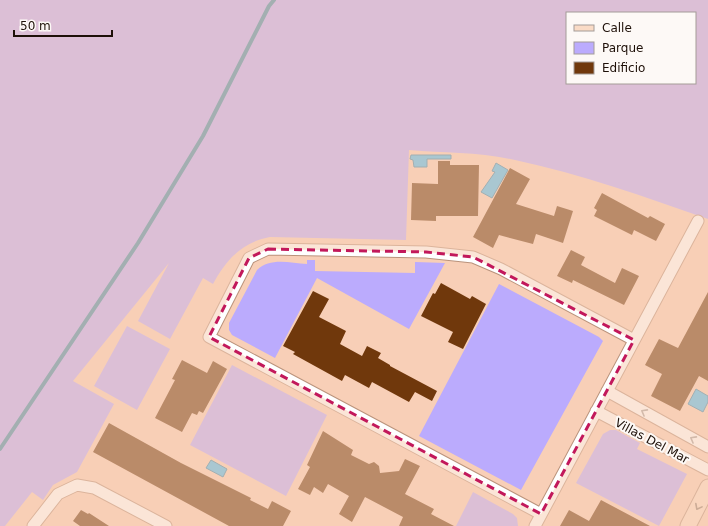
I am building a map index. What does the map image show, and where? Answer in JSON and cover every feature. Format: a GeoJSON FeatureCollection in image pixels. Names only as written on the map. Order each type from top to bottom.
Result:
{"type":"FeatureCollection","features":[{"type":"Feature","properties":{"kind":"street"},"geometry":{"type":"LineString","coordinates":[[535,526],[698,220]]}},
{"type":"Feature","properties":{"kind":"street"},"geometry":{"type":"LineString","coordinates":[[541,514],[209,337],[249,258],[268,249],[426,252],[473,257],[501,269],[634,340]]}},
{"type":"Feature","properties":{"kind":"street","name":"Villas Del Mar"},"geometry":{"type":"LineString","coordinates":[[607,391],[708,447]]}},
{"type":"Feature","properties":{"kind":"street","name":"Villas Del Mar"},"geometry":{"type":"LineString","coordinates":[[596,411],[708,470]]}},
{"type":"Feature","properties":{"kind":"street"},"geometry":{"type":"LineString","coordinates":[[33,526],[58,494],[77,485],[94,488],[166,526]]}},
{"type":"Feature","properties":{"kind":"street"},"geometry":{"type":"LineString","coordinates":[[688,526],[708,488]]}},
{"type":"Feature","properties":{"kind":"highlighted area"},"geometry":{"type":"Polygon","coordinates":[[[268,249],[426,252],[473,257],[634,340],[541,514],[209,337],[249,258],[268,249]]]}},
{"type":"Feature","properties":{"kind":"green space"},"geometry":{"type":"Polygon","coordinates":[[[0,0],[708,0],[708,219],[613,186],[502,157],[409,150],[406,240],[270,237],[260,239],[236,253],[223,267],[213,284],[203,278],[170,339],[138,321],[169,263],[73,381],[114,404],[77,472],[53,485],[43,500],[32,492],[5,526],[0,526],[0,0]]]}},
{"type":"Feature","properties":{"kind":"green space"},"geometry":{"type":"Polygon","coordinates":[[[307,260],[315,260],[315,271],[415,273],[415,262],[445,263],[409,329],[317,278],[275,358],[232,335],[229,330],[229,323],[257,270],[268,263],[287,262],[307,264],[307,260]]]}},
{"type":"Feature","properties":{"kind":"green space"},"geometry":{"type":"Polygon","coordinates":[[[499,284],[599,337],[603,341],[521,490],[419,436],[499,284]]]}},
{"type":"Feature","properties":{"kind":"green space"},"geometry":{"type":"Polygon","coordinates":[[[127,326],[170,349],[137,410],[94,386],[127,326]]]}},
{"type":"Feature","properties":{"kind":"green space"},"geometry":{"type":"Polygon","coordinates":[[[232,365],[327,415],[286,496],[190,445],[232,365]]]}},
{"type":"Feature","properties":{"kind":"green space"},"geometry":{"type":"Polygon","coordinates":[[[610,430],[616,430],[640,443],[637,449],[687,474],[659,526],[576,483],[603,434],[610,430]]]}},
{"type":"Feature","properties":{"kind":"green space"},"geometry":{"type":"Polygon","coordinates":[[[473,492],[513,514],[517,518],[518,526],[456,526],[473,492]]]}},
{"type":"Feature","properties":{"kind":"water"},"geometry":{"type":"Polygon","coordinates":[[[411,155],[451,155],[451,159],[427,159],[427,167],[414,167],[413,160],[410,159],[411,155]]]}},
{"type":"Feature","properties":{"kind":"water"},"geometry":{"type":"Polygon","coordinates":[[[496,163],[508,170],[492,198],[481,192],[495,172],[492,171],[496,163]]]}},
{"type":"Feature","properties":{"kind":"water"},"geometry":{"type":"Polygon","coordinates":[[[696,389],[708,396],[708,402],[703,412],[688,404],[696,389]]]}},
{"type":"Feature","properties":{"kind":"water"},"geometry":{"type":"Polygon","coordinates":[[[211,460],[227,469],[223,477],[206,468],[211,460]]]}},
{"type":"Feature","properties":{"kind":"building"},"geometry":{"type":"Polygon","coordinates":[[[438,161],[450,161],[450,165],[479,165],[478,216],[436,216],[436,221],[411,220],[412,183],[438,184],[438,161]]]}},
{"type":"Feature","properties":{"kind":"building"},"geometry":{"type":"Polygon","coordinates":[[[510,168],[530,179],[516,204],[554,216],[557,206],[573,211],[563,243],[536,234],[533,244],[499,235],[493,248],[473,237],[510,168]]]}},
{"type":"Feature","properties":{"kind":"building"},"geometry":{"type":"Polygon","coordinates":[[[602,193],[648,218],[650,216],[665,224],[656,241],[634,230],[632,235],[594,216],[597,210],[594,208],[602,193]]]}},
{"type":"Feature","properties":{"kind":"building"},"geometry":{"type":"Polygon","coordinates":[[[571,250],[585,257],[581,265],[615,283],[622,268],[639,276],[624,305],[573,280],[572,283],[557,276],[571,250]]]}},
{"type":"Feature","properties":{"kind":"building"},"geometry":{"type":"Polygon","coordinates":[[[441,283],[470,299],[472,296],[486,304],[463,349],[448,342],[453,332],[421,316],[433,293],[435,294],[441,283]]]}},
{"type":"Feature","properties":{"kind":"building"},"geometry":{"type":"Polygon","coordinates":[[[313,291],[329,299],[319,317],[346,331],[340,344],[362,356],[367,346],[381,353],[378,358],[437,391],[432,401],[415,392],[409,402],[372,382],[369,388],[345,375],[342,381],[293,354],[295,352],[283,346],[313,291]]]}},
{"type":"Feature","properties":{"kind":"building"},"geometry":{"type":"Polygon","coordinates":[[[708,292],[708,381],[699,376],[680,411],[651,396],[662,374],[645,365],[659,339],[678,348],[708,292]]]}},
{"type":"Feature","properties":{"kind":"building"},"geometry":{"type":"Polygon","coordinates":[[[182,360],[207,373],[213,361],[227,369],[203,413],[199,411],[197,415],[192,413],[182,432],[155,418],[175,380],[172,379],[182,360]]]}},
{"type":"Feature","properties":{"kind":"building"},"geometry":{"type":"Polygon","coordinates":[[[109,423],[181,463],[251,498],[250,500],[268,509],[272,501],[291,511],[283,526],[229,526],[93,452],[109,423]]]}},
{"type":"Feature","properties":{"kind":"building"},"geometry":{"type":"Polygon","coordinates":[[[323,431],[353,450],[351,455],[369,464],[374,462],[379,466],[380,473],[399,471],[405,459],[420,466],[405,494],[434,509],[431,514],[454,526],[399,526],[403,517],[365,497],[352,522],[339,514],[349,496],[328,484],[323,493],[314,487],[310,495],[298,489],[310,467],[307,465],[323,431]]]}},
{"type":"Feature","properties":{"kind":"building"},"geometry":{"type":"Polygon","coordinates":[[[601,500],[650,526],[560,526],[569,510],[589,521],[601,500]]]}},
{"type":"Feature","properties":{"kind":"building"},"geometry":{"type":"Polygon","coordinates":[[[81,510],[88,514],[89,513],[109,526],[80,526],[73,521],[81,510]]]}},
{"type":"Feature","properties":{"kind":"waterway"},"geometry":{"type":"LineString","coordinates":[[0,449],[138,243],[203,136],[269,6],[274,0]]}}]}
